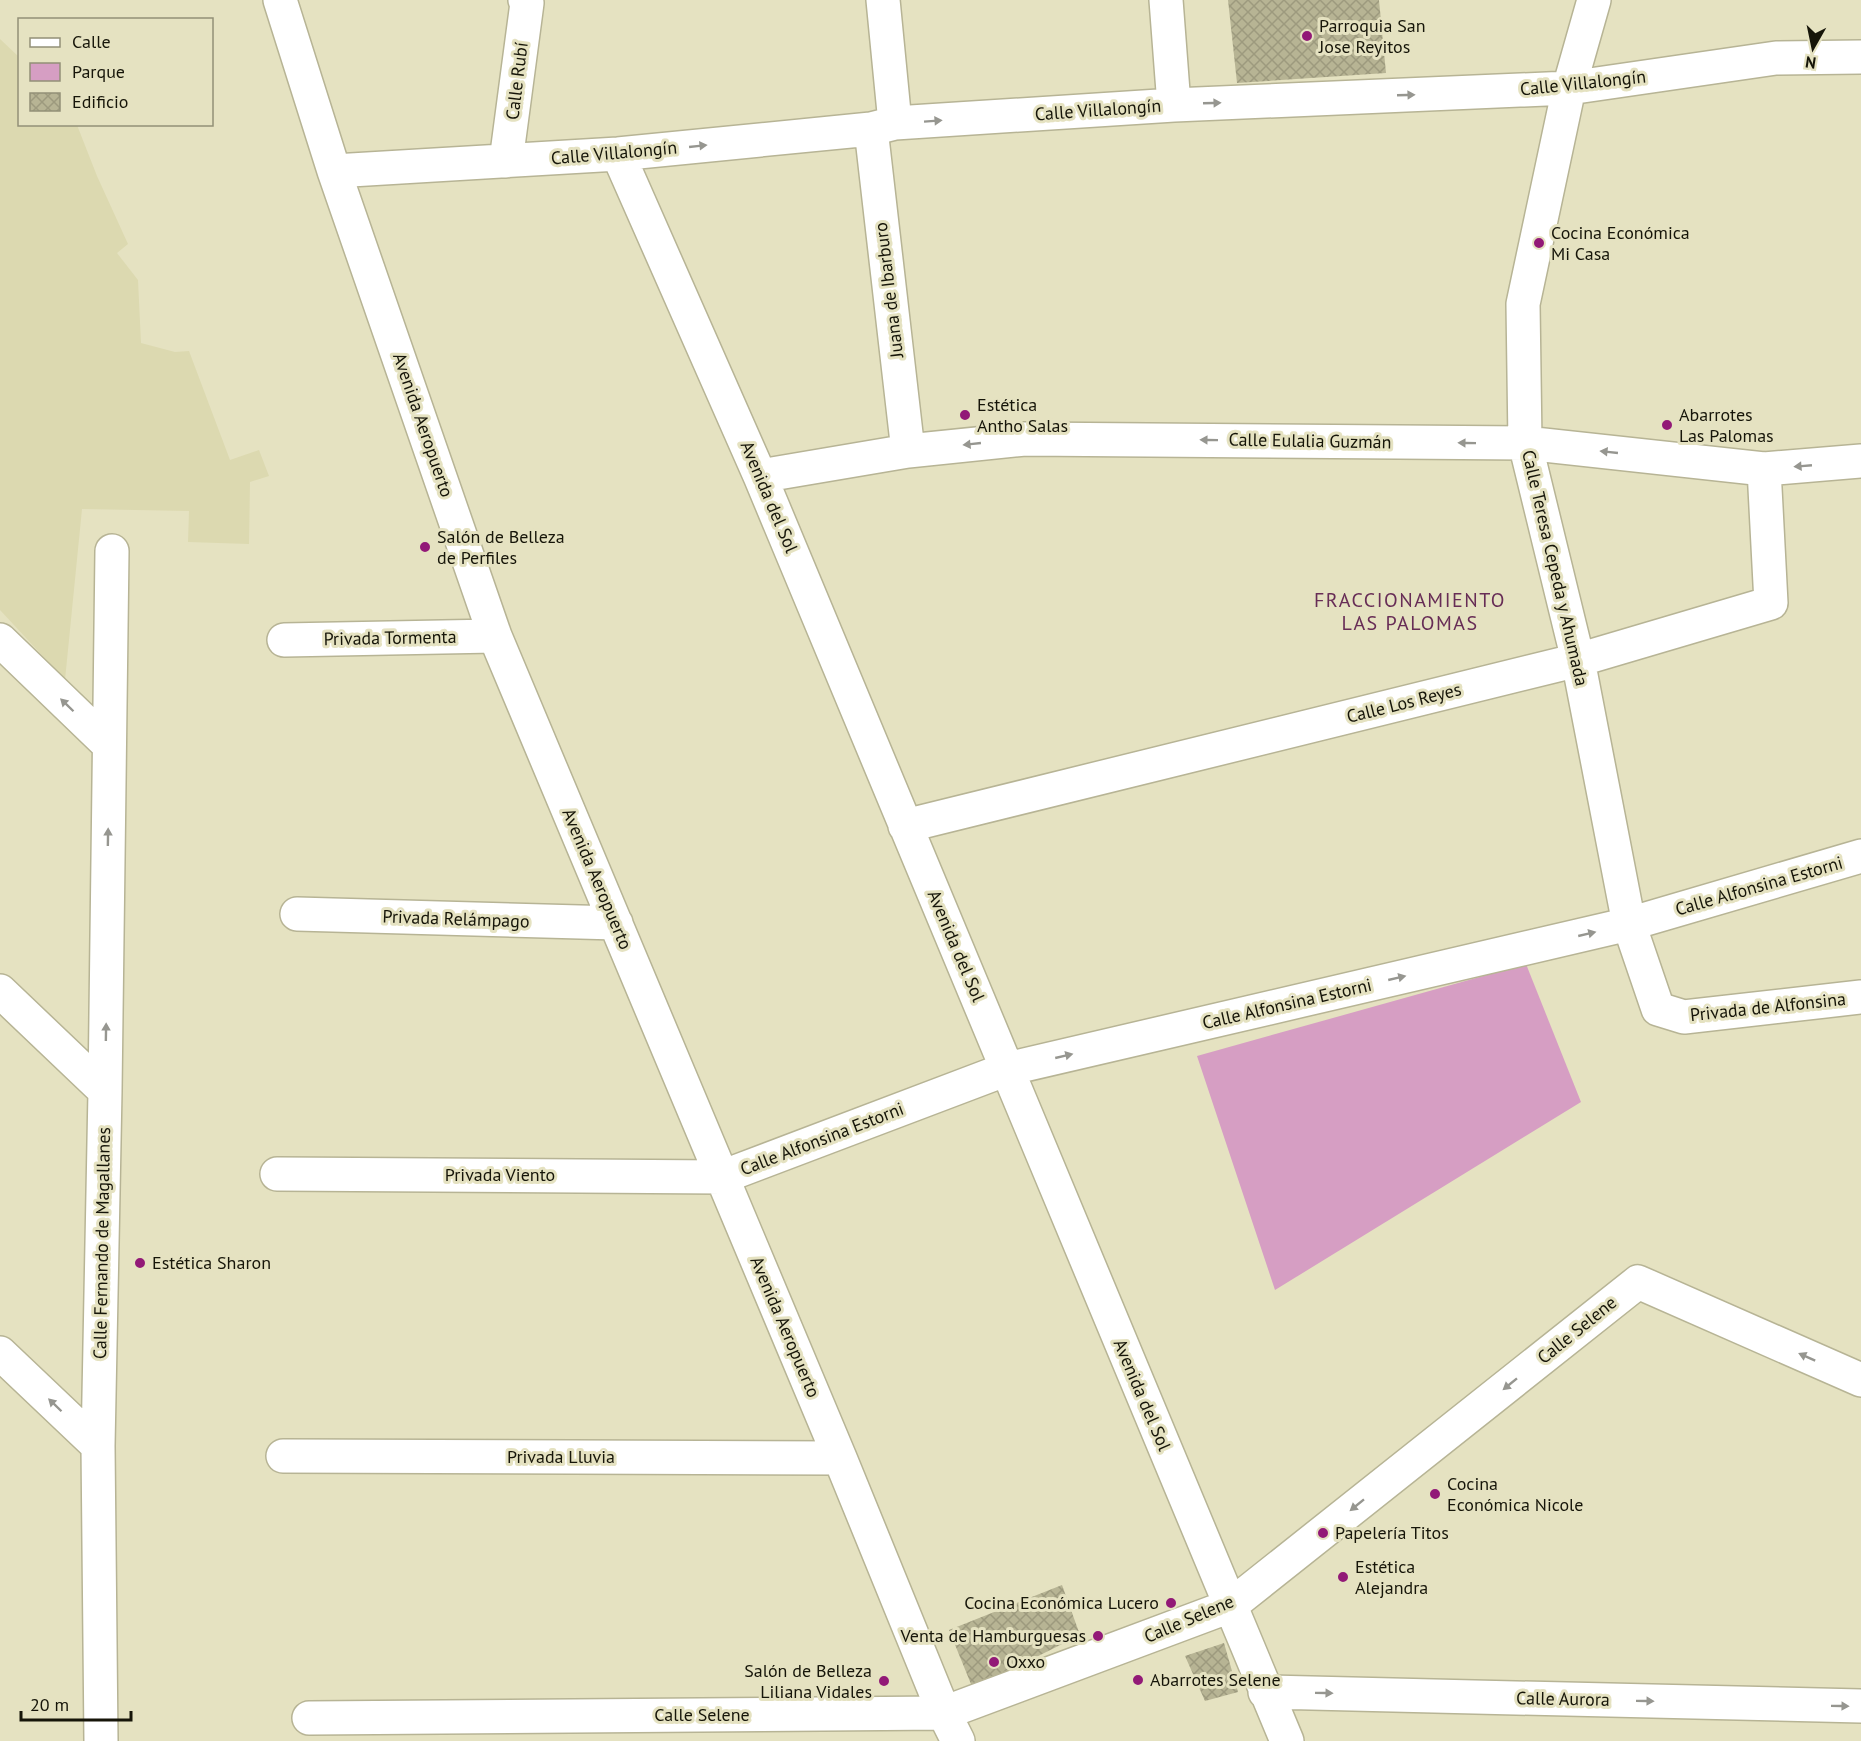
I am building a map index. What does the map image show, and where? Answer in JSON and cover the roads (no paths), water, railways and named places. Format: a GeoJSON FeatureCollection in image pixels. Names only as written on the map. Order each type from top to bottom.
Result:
{"type":"FeatureCollection","features":[{"type":"Feature","properties":{"kind":"street","name":"Avenida Aeropuerto"},"geometry":{"type":"LineString","coordinates":[[280,0],[334,171],[495,636],[840,1458],[945,1732]]}},
{"type":"Feature","properties":{"kind":"street","name":"Juana de Ibarburo"},"geometry":{"type":"LineString","coordinates":[[883,0],[883,126],[908,451]]}},
{"type":"Feature","properties":{"kind":"street"},"geometry":{"type":"LineString","coordinates":[[1166,0],[1174,105]]}},
{"type":"Feature","properties":{"kind":"street","name":"Calle Teresa Cepeda y Ahumada"},"geometry":{"type":"LineString","coordinates":[[1594,0],[1569,88],[1522,304],[1525,443],[1578,660],[1629,924]]}},
{"type":"Feature","properties":{"kind":"street","name":"Calle Rubí"},"geometry":{"type":"LineString","coordinates":[[506,161],[528,1]]}},
{"type":"Feature","properties":{"kind":"street","name":"Calle Villalongín"},"geometry":{"type":"LineString","coordinates":[[334,171],[618,154],[883,126],[1174,105],[1569,88],[1776,58],[1861,57]]}},
{"type":"Feature","properties":{"kind":"street","name":"Avenida del Sol"},"geometry":{"type":"LineString","coordinates":[[618,154],[760,476],[1287,1741]]}},
{"type":"Feature","properties":{"kind":"street","name":"Calle Eulalia Guzmán"},"geometry":{"type":"LineString","coordinates":[[760,476],[908,451],[1025,439],[1525,443],[1764,469],[1861,461]]}},
{"type":"Feature","properties":{"kind":"street","name":"Calle Los Reyes"},"geometry":{"type":"LineString","coordinates":[[905,826],[1578,660],[1771,603],[1764,469]]}},
{"type":"Feature","properties":{"kind":"street","name":"Calle Fernando de Magallanes"},"geometry":{"type":"LineString","coordinates":[[101,1741],[98,1446],[112,551]]}},
{"type":"Feature","properties":{"kind":"street","name":"Privada Tormenta"},"geometry":{"type":"LineString","coordinates":[[284,640],[495,636]]}},
{"type":"Feature","properties":{"kind":"street"},"geometry":{"type":"LineString","coordinates":[[0,640],[109,745]]}},
{"type":"Feature","properties":{"kind":"street","name":"Calle Alfonsina Estorni"},"geometry":{"type":"LineString","coordinates":[[722,1177],[1007,1069],[1629,924],[1861,856]]}},
{"type":"Feature","properties":{"kind":"street","name":"Privada Relámpago"},"geometry":{"type":"LineString","coordinates":[[297,914],[616,923]]}},
{"type":"Feature","properties":{"kind":"street","name":"Privada de Alfonsina"},"geometry":{"type":"LineString","coordinates":[[1629,924],[1658,1009],[1684,1017],[1861,997]]}},
{"type":"Feature","properties":{"kind":"street"},"geometry":{"type":"LineString","coordinates":[[0,991],[105,1091]]}},
{"type":"Feature","properties":{"kind":"street","name":"Privada Viento"},"geometry":{"type":"LineString","coordinates":[[277,1174],[722,1177]]}},
{"type":"Feature","properties":{"kind":"street","name":"Calle Selene"},"geometry":{"type":"LineString","coordinates":[[309,1718],[398,1729],[945,1732],[1230,1606],[1638,1282],[1861,1380]]}},
{"type":"Feature","properties":{"kind":"street"},"geometry":{"type":"LineString","coordinates":[[0,1353],[98,1446]]}},
{"type":"Feature","properties":{"kind":"street","name":"Privada Lluvia"},"geometry":{"type":"LineString","coordinates":[[283,1456],[840,1458]]}},
{"type":"Feature","properties":{"kind":"street","name":"Calle Aurora"},"geometry":{"type":"LineString","coordinates":[[1265,1692],[1861,1706]]}},
{"type":"Feature","properties":{"kind":"place","name":"Parroquia San Jose Reyitos"},"geometry":{"type":"Point","coordinates":[1307,36]}},
{"type":"Feature","properties":{"kind":"place","name":"Cocina Económica Mi Casa"},"geometry":{"type":"Point","coordinates":[1539,243]}},
{"type":"Feature","properties":{"kind":"place","name":"Estética Antho Salas"},"geometry":{"type":"Point","coordinates":[965,415]}},
{"type":"Feature","properties":{"kind":"place","name":"Abarrotes Las Palomas"},"geometry":{"type":"Point","coordinates":[1667,425]}},
{"type":"Feature","properties":{"kind":"place","name":"Salón de Belleza de Perfiles"},"geometry":{"type":"Point","coordinates":[425,547]}},
{"type":"Feature","properties":{"kind":"place","name":"Estética Sharon"},"geometry":{"type":"Point","coordinates":[140,1263]}},
{"type":"Feature","properties":{"kind":"place","name":"Cocina Económica Nicole"},"geometry":{"type":"Point","coordinates":[1435,1494]}},
{"type":"Feature","properties":{"kind":"place","name":"Papelería Titos"},"geometry":{"type":"Point","coordinates":[1323,1533]}},
{"type":"Feature","properties":{"kind":"place","name":"Estética Alejandra"},"geometry":{"type":"Point","coordinates":[1343,1577]}},
{"type":"Feature","properties":{"kind":"place","name":"Cocina Económica Lucero"},"geometry":{"type":"Point","coordinates":[1171,1603]}},
{"type":"Feature","properties":{"kind":"place","name":"Venta de Hamburguesas"},"geometry":{"type":"Point","coordinates":[1098,1636]}},
{"type":"Feature","properties":{"kind":"place","name":"Oxxo"},"geometry":{"type":"Point","coordinates":[994,1662]}},
{"type":"Feature","properties":{"kind":"place","name":"Abarrotes Selene"},"geometry":{"type":"Point","coordinates":[1138,1680]}},
{"type":"Feature","properties":{"kind":"place","name":"Salón de Belleza Liliana Vidales"},"geometry":{"type":"Point","coordinates":[884,1681]}},
{"type":"Feature","properties":{"kind":"district","name":"FRACCIONAMIENTO LAS PALOMAS"},"geometry":{"type":"Point","coordinates":[1410,612]}}]}
